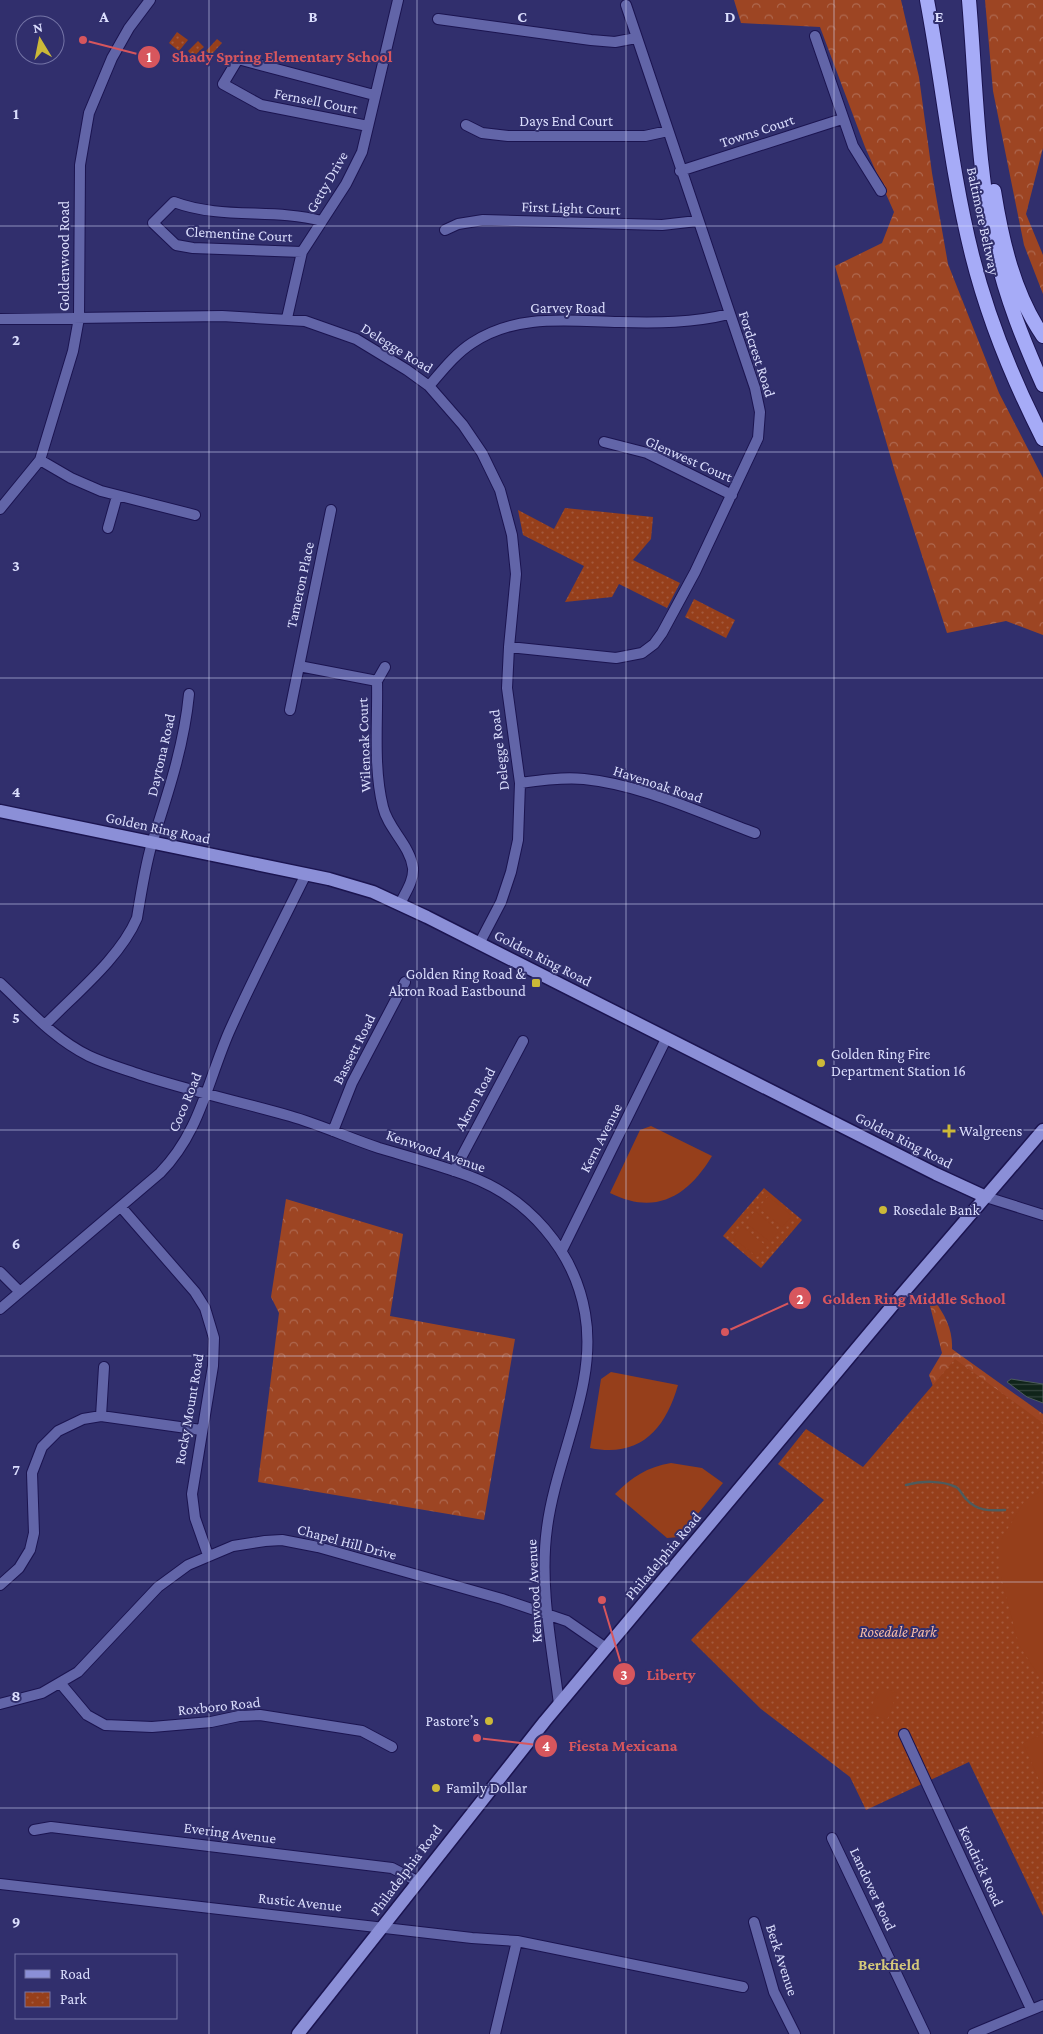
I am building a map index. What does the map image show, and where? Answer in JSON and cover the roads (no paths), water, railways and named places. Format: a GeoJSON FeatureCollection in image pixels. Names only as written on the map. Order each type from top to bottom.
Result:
{"type":"FeatureCollection","features":[{"type":"Feature","properties":{"kind":"highway","name":"Baltimore Beltway"},"geometry":{"type":"LineString","coordinates":[[927,0],[971,254],[983,297],[1005,358],[1043,439]]}},
{"type":"Feature","properties":{"kind":"highway","name":"Baltimore Beltway"},"geometry":{"type":"LineString","coordinates":[[969,0],[983,179],[995,251],[1019,328],[1043,385]]}},
{"type":"Feature","properties":{"kind":"highway"},"geometry":{"type":"LineString","coordinates":[[979,123],[989,163],[1005,249],[1024,302],[1043,336]]}},
{"type":"Feature","properties":{"kind":"main road","name":"Golden Ring Road"},"geometry":{"type":"LineString","coordinates":[[0,811],[306,874],[362,888],[400,904],[666,1039],[936,1174],[986,1197]]}},
{"type":"Feature","properties":{"kind":"main road","name":"Philadelphia Road"},"geometry":{"type":"LineString","coordinates":[[303,2033],[469,1816],[559,1704],[1043,1130]]}},
{"type":"Feature","properties":{"kind":"street","name":"Goldenwood Road"},"geometry":{"type":"LineString","coordinates":[[0,510],[40,460],[74,351],[79,318],[78,193],[80,165],[88,122],[100,84],[112,58],[129,28],[150,0]]}},
{"type":"Feature","properties":{"kind":"street","name":"Getty Drive"},"geometry":{"type":"LineString","coordinates":[[287,318],[302,252],[346,184],[362,152],[398,0]]}},
{"type":"Feature","properties":{"kind":"street","name":"Fordcrest Road"},"geometry":{"type":"LineString","coordinates":[[509,647],[616,658],[636,655],[650,648],[662,633],[732,495],[758,438],[760,421],[755,388],[680,171],[626,5]]}},
{"type":"Feature","properties":{"kind":"street"},"geometry":{"type":"LineString","coordinates":[[438,19],[591,40],[615,42],[636,38]]}},
{"type":"Feature","properties":{"kind":"street"},"geometry":{"type":"LineString","coordinates":[[815,36],[842,119],[853,146],[881,191]]}},
{"type":"Feature","properties":{"kind":"street","name":"Fernsell Court"},"geometry":{"type":"LineString","coordinates":[[368,126],[261,105],[223,84],[238,59],[374,96]]}},
{"type":"Feature","properties":{"kind":"street","name":"Towns Court"},"geometry":{"type":"LineString","coordinates":[[680,171],[842,119]]}},
{"type":"Feature","properties":{"kind":"street","name":"Days End Court"},"geometry":{"type":"LineString","coordinates":[[466,124],[482,133],[508,136],[645,136],[668,131]]}},
{"type":"Feature","properties":{"kind":"street","name":"Clementine Court"},"geometry":{"type":"LineString","coordinates":[[302,252],[176,245],[152,224],[174,202],[208,211],[290,215],[322,221]]}},
{"type":"Feature","properties":{"kind":"street","name":"First Light Court"},"geometry":{"type":"LineString","coordinates":[[445,230],[458,224],[483,220],[662,225],[697,221]]}},
{"type":"Feature","properties":{"kind":"street","name":"Garvey Road"},"geometry":{"type":"LineString","coordinates":[[429,386],[470,344],[491,332],[521,323],[550,320],[680,323],[729,314]]}},
{"type":"Feature","properties":{"kind":"street","name":"Delegge Road"},"geometry":{"type":"LineString","coordinates":[[0,319],[222,316],[287,318],[318,325],[356,339],[407,370],[429,386],[463,425],[482,453],[505,506],[513,542],[516,574],[509,647],[509,709],[520,783],[518,840],[501,902],[478,944]]}},
{"type":"Feature","properties":{"kind":"street","name":"Glenwest Court"},"geometry":{"type":"LineString","coordinates":[[604,442],[646,453],[732,495]]}},
{"type":"Feature","properties":{"kind":"street"},"geometry":{"type":"LineString","coordinates":[[40,460],[88,487],[195,515]]}},
{"type":"Feature","properties":{"kind":"street"},"geometry":{"type":"LineString","coordinates":[[108,528],[117,496]]}},
{"type":"Feature","properties":{"kind":"street","name":"Tameron Place"},"geometry":{"type":"LineString","coordinates":[[290,710],[331,510]]}},
{"type":"Feature","properties":{"kind":"street"},"geometry":{"type":"LineString","coordinates":[[299,666],[377,681]]}},
{"type":"Feature","properties":{"kind":"street","name":"Wilenoak Court"},"geometry":{"type":"LineString","coordinates":[[386,668],[377,681],[381,800],[388,821],[409,855],[412,867],[409,885],[400,904]]}},
{"type":"Feature","properties":{"kind":"street","name":"Daytona Road"},"geometry":{"type":"LineString","coordinates":[[44,1025],[125,942],[136,918],[152,843],[162,818],[182,743],[188,694]]}},
{"type":"Feature","properties":{"kind":"street","name":"Havenoak Road"},"geometry":{"type":"LineString","coordinates":[[520,783],[569,778],[613,784],[642,792],[755,833]]}},
{"type":"Feature","properties":{"kind":"street","name":"Coco Road"},"geometry":{"type":"LineString","coordinates":[[0,1309],[160,1174],[180,1151],[197,1122],[241,1006],[306,874]]}},
{"type":"Feature","properties":{"kind":"street","name":"Bassett Road"},"geometry":{"type":"LineString","coordinates":[[333,1131],[352,1083],[405,982]]}},
{"type":"Feature","properties":{"kind":"street","name":"Kenwood Avenue"},"geometry":{"type":"LineString","coordinates":[[1,985],[44,1025],[69,1044],[98,1060],[206,1095],[290,1116],[483,1182],[514,1201],[535,1220],[562,1250],[574,1275],[582,1300],[588,1347],[584,1379],[562,1455],[546,1530],[548,1615],[559,1704]]}},
{"type":"Feature","properties":{"kind":"street","name":"Kern Avenue"},"geometry":{"type":"LineString","coordinates":[[562,1250],[666,1039]]}},
{"type":"Feature","properties":{"kind":"street","name":"Akron Road"},"geometry":{"type":"LineString","coordinates":[[454,1171],[523,1042]]}},
{"type":"Feature","properties":{"kind":"street","name":"Golden Ring Road"},"geometry":{"type":"LineString","coordinates":[[986,1197],[1043,1215]]}},
{"type":"Feature","properties":{"kind":"street","name":"Rocky Mount Road"},"geometry":{"type":"LineString","coordinates":[[121,1207],[195,1292],[208,1317],[214,1338],[215,1352],[192,1481],[192,1506],[198,1530],[208,1555]]}},
{"type":"Feature","properties":{"kind":"street"},"geometry":{"type":"LineString","coordinates":[[0,1272],[20,1292]]}},
{"type":"Feature","properties":{"kind":"street"},"geometry":{"type":"LineString","coordinates":[[101,1416],[104,1367]]}},
{"type":"Feature","properties":{"kind":"street"},"geometry":{"type":"LineString","coordinates":[[0,1585],[19,1568],[32,1542],[34,1517],[32,1473],[42,1446],[58,1430],[70,1423],[101,1416],[201,1430]]}},
{"type":"Feature","properties":{"kind":"street","name":"Chapel Hill Drive"},"geometry":{"type":"LineString","coordinates":[[0,1704],[29,1698],[62,1684],[94,1656],[172,1575],[208,1555],[246,1543],[282,1540],[300,1543],[502,1599],[575,1625],[606,1648]]}},
{"type":"Feature","properties":{"kind":"street","name":"Roxboro Road"},"geometry":{"type":"LineString","coordinates":[[62,1684],[86,1715],[104,1725],[152,1727],[260,1715],[362,1731],[392,1747]]}},
{"type":"Feature","properties":{"kind":"street","name":"Kendrick Road"},"geometry":{"type":"LineString","coordinates":[[904,1734],[1032,2009]]}},
{"type":"Feature","properties":{"kind":"street","name":"Evering Avenue"},"geometry":{"type":"LineString","coordinates":[[34,1830],[51,1827],[392,1868],[419,1882]]}},
{"type":"Feature","properties":{"kind":"street","name":"Landover Road"},"geometry":{"type":"LineString","coordinates":[[832,1838],[925,2034]]}},
{"type":"Feature","properties":{"kind":"street","name":"Rustic Avenue"},"geometry":{"type":"LineString","coordinates":[[0,1884],[384,1926],[472,1938],[517,1941],[743,1987]]}},
{"type":"Feature","properties":{"kind":"street","name":"Berk Avenue"},"geometry":{"type":"LineString","coordinates":[[754,1922],[774,1992],[795,2034]]}},
{"type":"Feature","properties":{"kind":"street"},"geometry":{"type":"LineString","coordinates":[[495,2034],[517,1941]]}},
{"type":"Feature","properties":{"kind":"street"},"geometry":{"type":"LineString","coordinates":[[973,2034],[1043,2005]]}},
{"type":"Feature","properties":{"kind":"waterway"},"geometry":{"type":"LineString","coordinates":[[906,1485],[924,1482],[944,1483],[957,1488],[974,1506],[989,1510],[1005,1510]]}},
{"type":"Feature","properties":{"kind":"place","name":"Shady Spring Elementary School"},"geometry":{"type":"Point","coordinates":[83,40]}},
{"type":"Feature","properties":{"kind":"place","name":"Golden Ring Road & Akron Road Eastbound"},"geometry":{"type":"Point","coordinates":[536,983]}},
{"type":"Feature","properties":{"kind":"place","name":"Golden Ring Fire Department Station 16"},"geometry":{"type":"Point","coordinates":[821,1063]}},
{"type":"Feature","properties":{"kind":"place","name":"Walgreens"},"geometry":{"type":"Point","coordinates":[949,1131]}},
{"type":"Feature","properties":{"kind":"place","name":"Rosedale Bank"},"geometry":{"type":"Point","coordinates":[883,1210]}},
{"type":"Feature","properties":{"kind":"place","name":"Golden Ring Middle School"},"geometry":{"type":"Point","coordinates":[725,1332]}},
{"type":"Feature","properties":{"kind":"place","name":"Liberty"},"geometry":{"type":"Point","coordinates":[602,1600]}},
{"type":"Feature","properties":{"kind":"place","name":"Pastore’s"},"geometry":{"type":"Point","coordinates":[489,1721]}},
{"type":"Feature","properties":{"kind":"place","name":"Fiesta Mexicana"},"geometry":{"type":"Point","coordinates":[477,1738]}},
{"type":"Feature","properties":{"kind":"place","name":"Family Dollar"},"geometry":{"type":"Point","coordinates":[436,1788]}},
{"type":"Feature","properties":{"kind":"district","name":"Berkfield"},"geometry":{"type":"Point","coordinates":[889,1964]}},
{"type":"Feature","properties":{"kind":"park label","name":"Rosedale Park"},"geometry":{"type":"Point","coordinates":[898,1632]}}]}
